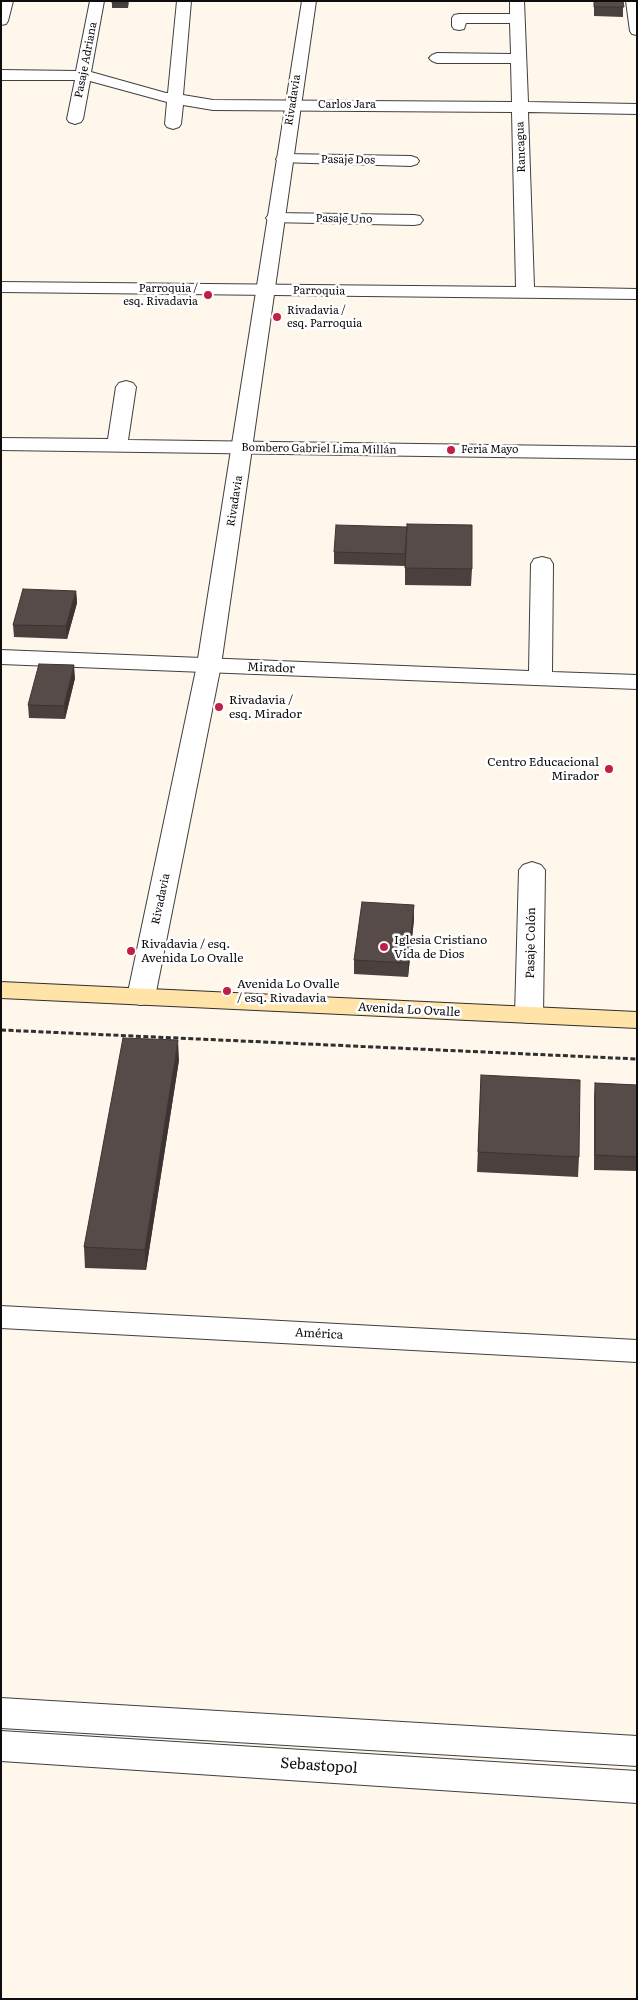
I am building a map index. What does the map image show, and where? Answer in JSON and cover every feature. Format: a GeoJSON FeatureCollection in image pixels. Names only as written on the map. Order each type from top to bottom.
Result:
{"type":"FeatureCollection","features":[{"type":"Feature","properties":{"kind":"main road","name":"Avenida Lo Ovalle"},"geometry":{"type":"LineString","coordinates":[[1,990],[637,1020]]}},
{"type":"Feature","properties":{"kind":"street"},"geometry":{"type":"LineString","coordinates":[[1,21],[6,1]]}},
{"type":"Feature","properties":{"kind":"street","name":"Pasaje Adriana"},"geometry":{"type":"LineString","coordinates":[[75,119],[97,1]]}},
{"type":"Feature","properties":{"kind":"street"},"geometry":{"type":"LineString","coordinates":[[173,124],[184,1]]}},
{"type":"Feature","properties":{"kind":"street","name":"Rivadavia"},"geometry":{"type":"LineString","coordinates":[[140,997],[209,665],[243,448],[274,218],[309,1]]}},
{"type":"Feature","properties":{"kind":"street","name":"Rancagua"},"geometry":{"type":"LineString","coordinates":[[517,1],[525,293]]}},
{"type":"Feature","properties":{"kind":"street"},"geometry":{"type":"LineString","coordinates":[[633,1],[637,31]]}},
{"type":"Feature","properties":{"kind":"street"},"geometry":{"type":"LineString","coordinates":[[458,26],[459,18],[517,19]]}},
{"type":"Feature","properties":{"kind":"street"},"geometry":{"type":"LineString","coordinates":[[437,58],[518,60]]}},
{"type":"Feature","properties":{"kind":"street","name":"Carlos Jara"},"geometry":{"type":"LineString","coordinates":[[1,75],[83,75],[115,81],[175,100],[227,106],[637,108]]}},
{"type":"Feature","properties":{"kind":"street","name":"Pasaje Dos"},"geometry":{"type":"LineString","coordinates":[[284,159],[411,161]]}},
{"type":"Feature","properties":{"kind":"street","name":"Pasaje Uno"},"geometry":{"type":"LineString","coordinates":[[274,218],[414,220]]}},
{"type":"Feature","properties":{"kind":"street","name":"Parroquia"},"geometry":{"type":"LineString","coordinates":[[1,287],[637,294]]}},
{"type":"Feature","properties":{"kind":"street"},"geometry":{"type":"LineString","coordinates":[[117,446],[126,388]]}},
{"type":"Feature","properties":{"kind":"street","name":"Bombero Gabriel Lima Millán"},"geometry":{"type":"LineString","coordinates":[[1,444],[637,453]]}},
{"type":"Feature","properties":{"kind":"street"},"geometry":{"type":"LineString","coordinates":[[540,678],[542,564]]}},
{"type":"Feature","properties":{"kind":"street","name":"Mirador"},"geometry":{"type":"LineString","coordinates":[[1,658],[637,682]]}},
{"type":"Feature","properties":{"kind":"street","name":"Pasaje Colón"},"geometry":{"type":"LineString","coordinates":[[529,1015],[532,870]]}},
{"type":"Feature","properties":{"kind":"street","name":"América"},"geometry":{"type":"LineString","coordinates":[[1,1317],[637,1351]]}},
{"type":"Feature","properties":{"kind":"street"},"geometry":{"type":"LineString","coordinates":[[1,1713],[637,1751]]}},
{"type":"Feature","properties":{"kind":"street","name":"Sebastopol"},"geometry":{"type":"LineString","coordinates":[[1,1746],[637,1787]]}},
{"type":"Feature","properties":{"kind":"path"},"geometry":{"type":"LineString","coordinates":[[1,1030],[637,1059]]}},
{"type":"Feature","properties":{"kind":"building"},"geometry":{"type":"Polygon","coordinates":[[[112,1],[128,1],[127,3],[112,3],[112,1]]]}},
{"type":"Feature","properties":{"kind":"building"},"geometry":{"type":"Polygon","coordinates":[[[594,1],[623,1],[624,7],[594,7],[594,1]]]}},
{"type":"Feature","properties":{"kind":"building"},"geometry":{"type":"Polygon","coordinates":[[[407,524],[472,525],[472,569],[405,568],[407,524]]]}},
{"type":"Feature","properties":{"kind":"building"},"geometry":{"type":"Polygon","coordinates":[[[336,525],[407,527],[405,554],[334,552],[336,525]]]}},
{"type":"Feature","properties":{"kind":"building"},"geometry":{"type":"Polygon","coordinates":[[[23,589],[76,591],[66,626],[13,625],[23,589]]]}},
{"type":"Feature","properties":{"kind":"building"},"geometry":{"type":"Polygon","coordinates":[[[39,664],[74,665],[64,706],[28,705],[39,664]]]}},
{"type":"Feature","properties":{"kind":"building","name":"Iglesia Cristiano Vida de Dios"},"geometry":{"type":"Polygon","coordinates":[[[362,902],[414,905],[408,963],[354,960],[362,902]]]}},
{"type":"Feature","properties":{"kind":"building"},"geometry":{"type":"Polygon","coordinates":[[[123,1038],[178,1040],[145,1250],[84,1247],[123,1038]]]}},
{"type":"Feature","properties":{"kind":"building"},"geometry":{"type":"Polygon","coordinates":[[[481,1075],[580,1080],[579,1157],[478,1152],[481,1075]]]}},
{"type":"Feature","properties":{"kind":"building"},"geometry":{"type":"Polygon","coordinates":[[[595,1083],[637,1085],[637,1157],[595,1155],[595,1083]]]}},
{"type":"Feature","properties":{"kind":"place","name":"Parroquia / esq. Rivadavia"},"geometry":{"type":"Point","coordinates":[208,295]}},
{"type":"Feature","properties":{"kind":"place","name":"Rivadavia / esq. Parroquia"},"geometry":{"type":"Point","coordinates":[277,317]}},
{"type":"Feature","properties":{"kind":"place","name":"Feria Mayo"},"geometry":{"type":"Point","coordinates":[451,450]}},
{"type":"Feature","properties":{"kind":"place","name":"Rivadavia / esq. Mirador"},"geometry":{"type":"Point","coordinates":[219,707]}},
{"type":"Feature","properties":{"kind":"place","name":"Centro Educacional Mirador"},"geometry":{"type":"Point","coordinates":[609,769]}},
{"type":"Feature","properties":{"kind":"place","name":"Iglesia Cristiano Vida de Dios"},"geometry":{"type":"Point","coordinates":[384,947]}},
{"type":"Feature","properties":{"kind":"place","name":"Rivadavia / esq. Avenida Lo Ovalle"},"geometry":{"type":"Point","coordinates":[131,951]}},
{"type":"Feature","properties":{"kind":"place","name":"Avenida Lo Ovalle / esq. Rivadavia"},"geometry":{"type":"Point","coordinates":[227,991]}}]}
